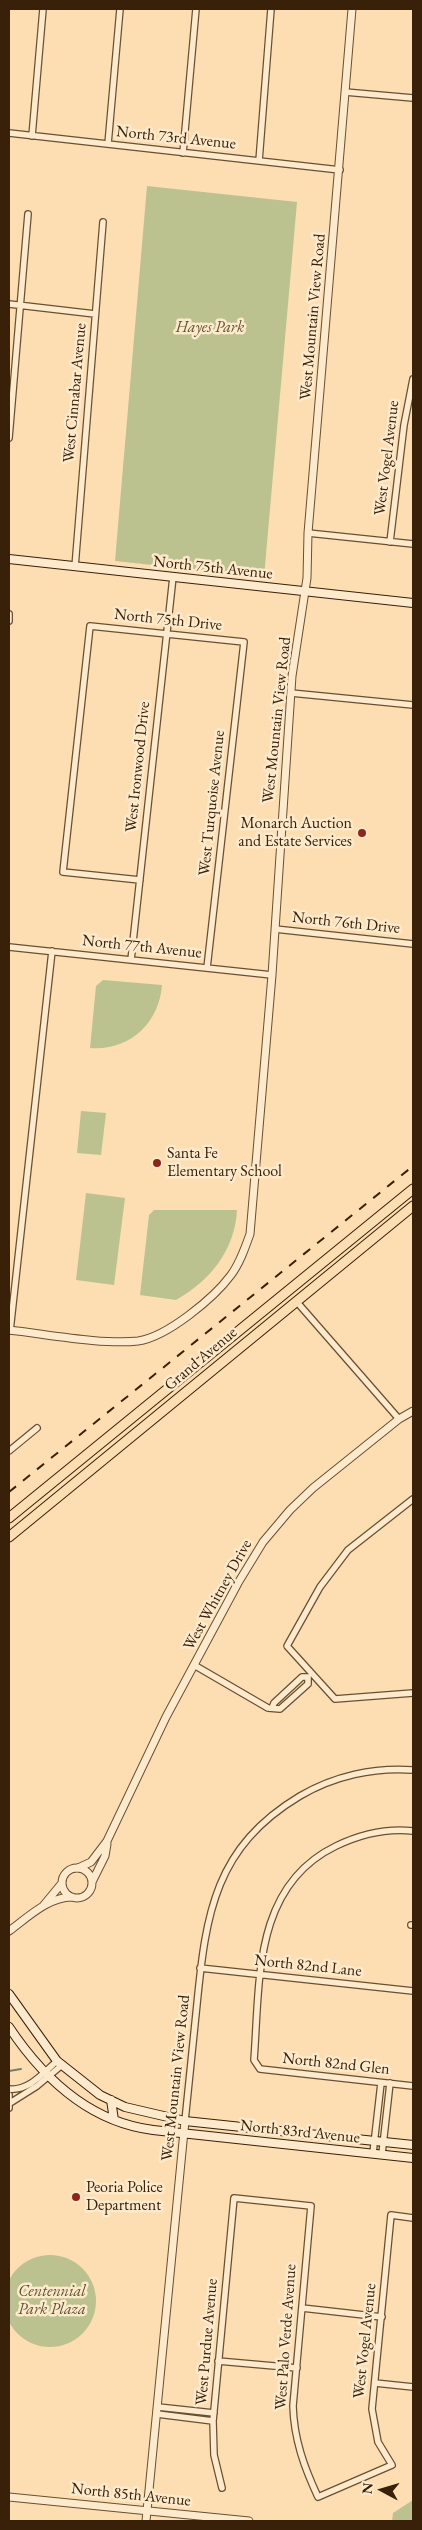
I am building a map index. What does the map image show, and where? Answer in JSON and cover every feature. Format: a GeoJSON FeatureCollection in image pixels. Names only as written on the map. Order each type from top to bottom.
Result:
{"type":"FeatureCollection","features":[{"type":"Feature","properties":{"kind":"highway","name":"Grand Avenue"},"geometry":{"type":"LineString","coordinates":[[9,1518],[413,1188]]}},
{"type":"Feature","properties":{"kind":"highway","name":"Grand Avenue"},"geometry":{"type":"LineString","coordinates":[[9,1537],[413,1206]]}},
{"type":"Feature","properties":{"kind":"main road","name":"North 75th Avenue"},"geometry":{"type":"LineString","coordinates":[[9,559],[413,603]]}},
{"type":"Feature","properties":{"kind":"main road","name":"North 83rd Avenue"},"geometry":{"type":"LineString","coordinates":[[9,1994],[60,2063],[87,2085],[111,2100],[144,2113],[185,2121],[413,2145]]}},
{"type":"Feature","properties":{"kind":"main road","name":"North 83rd Avenue"},"geometry":{"type":"LineString","coordinates":[[9,2026],[46,2074],[76,2100],[114,2120],[141,2128],[413,2158]]}},
{"type":"Feature","properties":{"kind":"main road"},"geometry":{"type":"LineString","coordinates":[[111,2100],[114,2120]]}},
{"type":"Feature","properties":{"kind":"street"},"geometry":{"type":"LineString","coordinates":[[32,136],[43,9]]}},
{"type":"Feature","properties":{"kind":"street"},"geometry":{"type":"LineString","coordinates":[[108,144],[120,9]]}},
{"type":"Feature","properties":{"kind":"street"},"geometry":{"type":"LineString","coordinates":[[184,153],[196,9]]}},
{"type":"Feature","properties":{"kind":"street"},"geometry":{"type":"LineString","coordinates":[[258,161],[272,9]]}},
{"type":"Feature","properties":{"kind":"street","name":"West Mountain View Road"},"geometry":{"type":"LineString","coordinates":[[10,1331],[98,1340],[139,1341],[161,1333],[188,1315],[217,1291],[231,1275],[250,1234],[272,975],[290,693],[305,592],[308,533],[340,170],[352,9]]}},
{"type":"Feature","properties":{"kind":"street"},"geometry":{"type":"LineString","coordinates":[[345,92],[413,98]]}},
{"type":"Feature","properties":{"kind":"street","name":"North 73rd Avenue"},"geometry":{"type":"LineString","coordinates":[[9,133],[340,170]]}},
{"type":"Feature","properties":{"kind":"street"},"geometry":{"type":"LineString","coordinates":[[9,438],[28,214]]}},
{"type":"Feature","properties":{"kind":"street","name":"West Cinnabar Avenue"},"geometry":{"type":"LineString","coordinates":[[74,567],[103,222]]}},
{"type":"Feature","properties":{"kind":"street"},"geometry":{"type":"LineString","coordinates":[[9,304],[95,314]]}},
{"type":"Feature","properties":{"kind":"street","name":"West Vogel Avenue"},"geometry":{"type":"LineString","coordinates":[[390,542],[404,426],[413,379]]}},
{"type":"Feature","properties":{"kind":"street"},"geometry":{"type":"LineString","coordinates":[[308,533],[413,544]]}},
{"type":"Feature","properties":{"kind":"street","name":"West Ironwood Drive"},"geometry":{"type":"LineString","coordinates":[[131,960],[173,577]]}},
{"type":"Feature","properties":{"kind":"street","name":"North 75th Drive"},"geometry":{"type":"LineString","coordinates":[[140,880],[63,872],[90,626],[244,642]]}},
{"type":"Feature","properties":{"kind":"street","name":"West Turquoise Avenue"},"geometry":{"type":"LineString","coordinates":[[207,968],[244,642]]}},
{"type":"Feature","properties":{"kind":"street"},"geometry":{"type":"LineString","coordinates":[[290,693],[413,705]]}},
{"type":"Feature","properties":{"kind":"street","name":"North 76th Drive"},"geometry":{"type":"LineString","coordinates":[[275,929],[413,944]]}},
{"type":"Feature","properties":{"kind":"street","name":"North 77th Avenue"},"geometry":{"type":"LineString","coordinates":[[9,947],[272,975]]}},
{"type":"Feature","properties":{"kind":"street"},"geometry":{"type":"LineString","coordinates":[[10,1331],[52,951]]}},
{"type":"Feature","properties":{"kind":"street"},"geometry":{"type":"LineString","coordinates":[[296,1301],[399,1419]]}},
{"type":"Feature","properties":{"kind":"street","name":"West Whitney Drive"},"geometry":{"type":"LineString","coordinates":[[43,1906],[62,1883],[66,1873],[91,1862],[107,1841],[166,1717],[194,1665],[247,1568],[280,1521],[313,1488],[399,1419],[413,1411]]}},
{"type":"Feature","properties":{"kind":"street"},"geometry":{"type":"LineString","coordinates":[[9,1451],[37,1428]]}},
{"type":"Feature","properties":{"kind":"street"},"geometry":{"type":"LineString","coordinates":[[413,1499],[348,1550],[320,1587],[287,1646],[310,1675],[334,1699],[413,1693]]}},
{"type":"Feature","properties":{"kind":"street"},"geometry":{"type":"LineString","coordinates":[[194,1665],[264,1706],[272,1708],[280,1708],[293,1698],[308,1684],[310,1675]]}},
{"type":"Feature","properties":{"kind":"street"},"geometry":{"type":"LineString","coordinates":[[272,1708],[274,1703],[302,1677],[310,1675]]}},
{"type":"Feature","properties":{"kind":"street","name":"West Mountain View Road"},"geometry":{"type":"LineString","coordinates":[[146,2521],[200,1968],[213,1899],[229,1865],[257,1830],[284,1807],[323,1784],[372,1771],[413,1770]]}},
{"type":"Feature","properties":{"kind":"street"},"geometry":{"type":"LineString","coordinates":[[261,1974],[267,1927],[281,1898],[295,1878],[317,1857],[353,1838],[388,1830],[413,1830]]}},
{"type":"Feature","properties":{"kind":"street","name":"West Whitney Drive"},"geometry":{"type":"LineString","coordinates":[[9,1931],[43,1906],[65,1897],[86,1895],[105,1856],[107,1841]]}},
{"type":"Feature","properties":{"kind":"street"},"geometry":{"type":"LineString","coordinates":[[78,1868],[89,1874],[92,1882]]}},
{"type":"Feature","properties":{"kind":"street"},"geometry":{"type":"LineString","coordinates":[[62,1883],[63,1890],[72,1897]]}},
{"type":"Feature","properties":{"kind":"street","name":"North 82nd Lane"},"geometry":{"type":"LineString","coordinates":[[200,1968],[413,1991]]}},
{"type":"Feature","properties":{"kind":"street","name":"North 82nd Glen"},"geometry":{"type":"LineString","coordinates":[[261,1974],[254,2060],[256,2066],[260,2069],[413,2086]]}},
{"type":"Feature","properties":{"kind":"street"},"geometry":{"type":"LineString","coordinates":[[9,2105],[60,2063]]}},
{"type":"Feature","properties":{"kind":"street"},"geometry":{"type":"LineString","coordinates":[[9,2089],[23,2088],[46,2074]]}},
{"type":"Feature","properties":{"kind":"street"},"geometry":{"type":"LineString","coordinates":[[374,2153],[381,2082]]}},
{"type":"Feature","properties":{"kind":"street"},"geometry":{"type":"LineString","coordinates":[[382,2154],[390,2084]]}},
{"type":"Feature","properties":{"kind":"street"},"geometry":{"type":"LineString","coordinates":[[9,2095],[9,2105]]}},
{"type":"Feature","properties":{"kind":"street","name":"West Palo Verde Avenue"},"geometry":{"type":"LineString","coordinates":[[234,2198],[311,2206],[294,2426],[300,2454],[318,2497],[392,2465]]}},
{"type":"Feature","properties":{"kind":"street","name":"West Purdue Avenue"},"geometry":{"type":"LineString","coordinates":[[222,2488],[214,2455],[213,2421],[234,2198]]}},
{"type":"Feature","properties":{"kind":"street","name":"West Vogel Avenue"},"geometry":{"type":"LineString","coordinates":[[392,2465],[378,2442],[374,2431],[372,2409],[374,2383],[391,2215],[413,2218]]}},
{"type":"Feature","properties":{"kind":"street"},"geometry":{"type":"LineString","coordinates":[[302,2308],[382,2317]]}},
{"type":"Feature","properties":{"kind":"street"},"geometry":{"type":"LineString","coordinates":[[218,2362],[297,2368]]}},
{"type":"Feature","properties":{"kind":"street"},"geometry":{"type":"LineString","coordinates":[[374,2383],[413,2387]]}},
{"type":"Feature","properties":{"kind":"street"},"geometry":{"type":"LineString","coordinates":[[158,2411],[214,2414]]}},
{"type":"Feature","properties":{"kind":"street"},"geometry":{"type":"LineString","coordinates":[[158,2411],[213,2421]]}},
{"type":"Feature","properties":{"kind":"street","name":"North 85th Avenue"},"geometry":{"type":"LineString","coordinates":[[9,2497],[250,2521]]}},
{"type":"Feature","properties":{"kind":"green space","name":"Hayes Park"},"geometry":{"type":"Polygon","coordinates":[[[147,186],[297,202],[264,577],[115,561],[147,186]]]}},
{"type":"Feature","properties":{"kind":"green space"},"geometry":{"type":"Polygon","coordinates":[[[103,980],[162,985],[160,999],[148,1023],[129,1040],[104,1048],[90,1048],[96,986],[103,980]]]}},
{"type":"Feature","properties":{"kind":"green space"},"geometry":{"type":"Polygon","coordinates":[[[81,1111],[106,1113],[101,1155],[77,1153],[81,1111]]]}},
{"type":"Feature","properties":{"kind":"green space"},"geometry":{"type":"Polygon","coordinates":[[[86,1193],[125,1198],[114,1285],[76,1280],[86,1193]]]}},
{"type":"Feature","properties":{"kind":"green space"},"geometry":{"type":"Polygon","coordinates":[[[154,1210],[237,1210],[231,1238],[226,1251],[218,1263],[200,1284],[176,1300],[140,1295],[149,1215],[154,1210]]]}},
{"type":"Feature","properties":{"kind":"green space","name":"Centennial Park Plaza"},"geometry":{"type":"Polygon","coordinates":[[[50,2255],[67,2259],[82,2269],[92,2284],[96,2301],[92,2318],[82,2333],[67,2343],[50,2347],[33,2343],[18,2333],[8,2318],[4,2301],[8,2284],[18,2269],[33,2259],[50,2255]]]}},
{"type":"Feature","properties":{"kind":"green space"},"geometry":{"type":"Polygon","coordinates":[[[413,2500],[413,2521],[392,2521],[393,2513],[413,2500]]]}},
{"type":"Feature","properties":{"kind":"waterway"},"geometry":{"type":"LineString","coordinates":[[9,2071],[21,2069]]}},
{"type":"Feature","properties":{"kind":"railway"},"geometry":{"type":"LineString","coordinates":[[9,1492],[413,1166]]}},
{"type":"Feature","properties":{"kind":"place","name":"Monarch Auction and Estate Services"},"geometry":{"type":"Point","coordinates":[362,833]}},
{"type":"Feature","properties":{"kind":"place","name":"Santa Fe Elementary School"},"geometry":{"type":"Point","coordinates":[157,1163]}},
{"type":"Feature","properties":{"kind":"place","name":"Peoria Police Department"},"geometry":{"type":"Point","coordinates":[76,2197]}}]}
